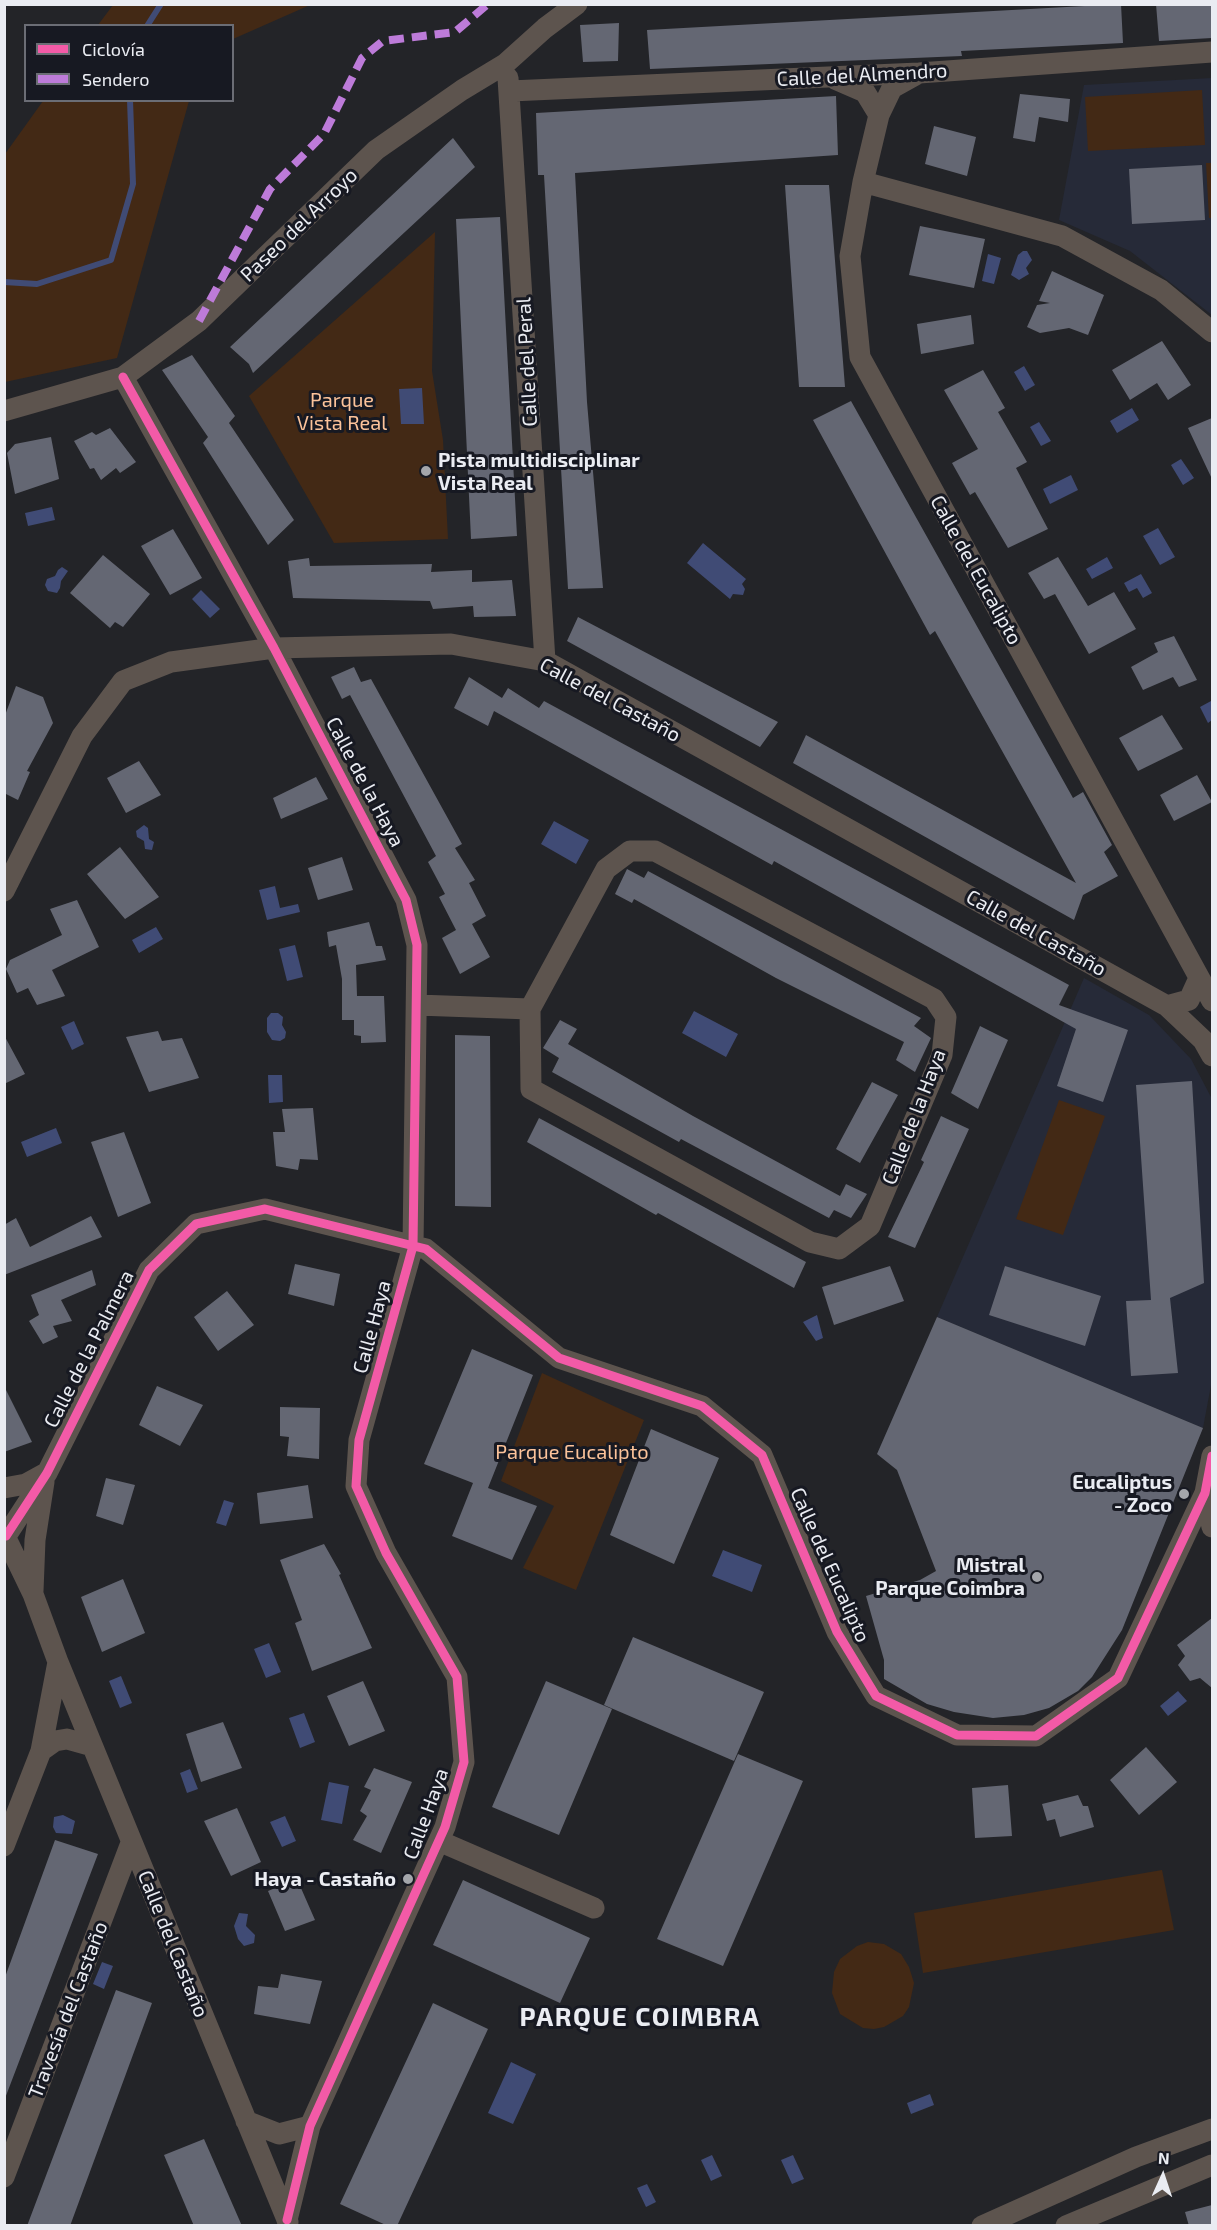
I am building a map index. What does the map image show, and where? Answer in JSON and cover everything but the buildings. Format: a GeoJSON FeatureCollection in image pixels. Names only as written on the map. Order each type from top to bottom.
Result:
{"type":"FeatureCollection","features":[{"type":"Feature","properties":{"kind":"street","name":"Paseo del Arroyo"},"geometry":{"type":"LineString","coordinates":[[4,411],[123,377],[199,321],[376,150],[462,90],[505,64],[545,28],[577,4]]}},
{"type":"Feature","properties":{"kind":"street","name":"Calle del Almendro"},"geometry":{"type":"LineString","coordinates":[[510,91],[920,73],[1212,52]]}},
{"type":"Feature","properties":{"kind":"street","name":"Calle del Peral"},"geometry":{"type":"LineString","coordinates":[[505,64],[510,91],[545,661]]}},
{"type":"Feature","properties":{"kind":"street","name":"Calle del Eucalipto"},"geometry":{"type":"LineString","coordinates":[[920,73],[892,88],[879,115],[863,182],[850,256],[860,357],[1199,978],[1211,1005]]}},
{"type":"Feature","properties":{"kind":"street"},"geometry":{"type":"LineString","coordinates":[[830,77],[865,92],[879,115]]}},
{"type":"Feature","properties":{"kind":"street"},"geometry":{"type":"LineString","coordinates":[[863,182],[1062,236],[1161,291],[1212,332]]}},
{"type":"Feature","properties":{"kind":"street","name":"Calle de la Haya"},"geometry":{"type":"LineString","coordinates":[[123,377],[274,648],[406,900],[417,945],[413,1246]]}},
{"type":"Feature","properties":{"kind":"street","name":"Calle del Castaño"},"geometry":{"type":"LineString","coordinates":[[4,891],[82,736],[123,681],[171,662],[274,648],[451,644],[545,661],[1167,1006],[1203,1040],[1212,1056]]}},
{"type":"Feature","properties":{"kind":"street","name":"Calle de la Haya"},"geometry":{"type":"LineString","coordinates":[[630,851],[655,851],[934,999],[946,1017],[942,1055],[870,1226],[839,1249],[810,1242],[531,1089],[530,1009],[606,869],[630,851]]}},
{"type":"Feature","properties":{"kind":"street"},"geometry":{"type":"LineString","coordinates":[[1167,1006],[1189,1000],[1199,978]]}},
{"type":"Feature","properties":{"kind":"street"},"geometry":{"type":"LineString","coordinates":[[417,1005],[530,1009]]}},
{"type":"Feature","properties":{"kind":"street","name":"Calle de la Palmera"},"geometry":{"type":"LineString","coordinates":[[5,1535],[46,1473],[149,1270],[196,1224],[265,1209],[413,1246]]}},
{"type":"Feature","properties":{"kind":"street","name":"Calle del Eucalipto"},"geometry":{"type":"LineString","coordinates":[[413,1246],[426,1249],[559,1358],[702,1406],[762,1455],[837,1632],[876,1696],[957,1735],[1036,1736],[1118,1678],[1209,1492],[1212,1456]]}},
{"type":"Feature","properties":{"kind":"street","name":"Calle Haya"},"geometry":{"type":"LineString","coordinates":[[288,2223],[310,2126],[439,1841],[464,1762],[457,1677],[386,1553],[356,1486],[359,1440],[413,1246]]}},
{"type":"Feature","properties":{"kind":"street"},"geometry":{"type":"LineString","coordinates":[[4,1488],[26,1484],[46,1473]]}},
{"type":"Feature","properties":{"kind":"street"},"geometry":{"type":"LineString","coordinates":[[33,1594],[35,1540],[46,1473]]}},
{"type":"Feature","properties":{"kind":"street"},"geometry":{"type":"LineString","coordinates":[[1209,1492],[1212,1527]]}},
{"type":"Feature","properties":{"kind":"street","name":"Calle del Castaño"},"geometry":{"type":"LineString","coordinates":[[5,1535],[33,1594],[131,1843],[288,2223]]}},
{"type":"Feature","properties":{"kind":"street"},"geometry":{"type":"LineString","coordinates":[[4,1846],[41,1751],[58,1662]]}},
{"type":"Feature","properties":{"kind":"street"},"geometry":{"type":"LineString","coordinates":[[41,1751],[55,1741],[67,1739],[92,1746]]}},
{"type":"Feature","properties":{"kind":"street","name":"Calle Haya"},"geometry":{"type":"LineString","coordinates":[[439,1841],[594,1908]]}},
{"type":"Feature","properties":{"kind":"street","name":"Travesía del Castaño"},"geometry":{"type":"LineString","coordinates":[[4,2177],[131,1843]]}},
{"type":"Feature","properties":{"kind":"street"},"geometry":{"type":"LineString","coordinates":[[246,2121],[279,2134],[310,2126]]}},
{"type":"Feature","properties":{"kind":"street"},"geometry":{"type":"LineString","coordinates":[[981,2226],[1136,2157],[1212,2129]]}},
{"type":"Feature","properties":{"kind":"street"},"geometry":{"type":"LineString","coordinates":[[1066,2226],[1212,2165]]}},
{"type":"Feature","properties":{"kind":"shaded area"},"geometry":{"type":"Polygon","coordinates":[[[1212,78],[1212,315],[1130,251],[1059,220],[1084,85],[1212,78]]]}},
{"type":"Feature","properties":{"kind":"shaded area"},"geometry":{"type":"Polygon","coordinates":[[[1084,978],[1149,1015],[1191,1059],[1212,1099],[1212,1380],[1203,1428],[937,1317],[1084,978]]]}},
{"type":"Feature","properties":{"kind":"green space"},"geometry":{"type":"Polygon","coordinates":[[[113,4],[310,5],[234,39],[234,24],[99,24],[113,4]]]}},
{"type":"Feature","properties":{"kind":"green space"},"geometry":{"type":"Polygon","coordinates":[[[1202,90],[1205,145],[1088,151],[1085,97],[1202,90]]]}},
{"type":"Feature","properties":{"kind":"green space"},"geometry":{"type":"Polygon","coordinates":[[[42,102],[189,102],[117,358],[5,382],[5,154],[42,102]]]}},
{"type":"Feature","properties":{"kind":"green space"},"geometry":{"type":"Polygon","coordinates":[[[1206,163],[1212,163],[1212,218],[1209,218],[1206,163]]]}},
{"type":"Feature","properties":{"kind":"green space","name":"Parque Vista Real"},"geometry":{"type":"Polygon","coordinates":[[[435,232],[432,371],[443,440],[448,539],[334,543],[249,396],[435,232]]]}},
{"type":"Feature","properties":{"kind":"green space"},"geometry":{"type":"Polygon","coordinates":[[[1059,1100],[1105,1116],[1063,1235],[1016,1219],[1059,1100]]]}},
{"type":"Feature","properties":{"kind":"green space","name":"Parque Eucalipto"},"geometry":{"type":"Polygon","coordinates":[[[542,1373],[644,1420],[576,1590],[523,1568],[554,1506],[501,1481],[542,1373]]]}},
{"type":"Feature","properties":{"kind":"green space"},"geometry":{"type":"Polygon","coordinates":[[[1162,1870],[1174,1930],[923,1973],[914,1913],[1162,1870]]]}},
{"type":"Feature","properties":{"kind":"green space"},"geometry":{"type":"Polygon","coordinates":[[[868,1942],[884,1944],[901,1954],[909,1967],[914,1983],[909,2007],[903,2016],[884,2027],[874,2029],[863,2028],[840,2014],[832,1993],[834,1972],[840,1959],[857,1946],[868,1942]]]}},
{"type":"Feature","properties":{"kind":"water"},"geometry":{"type":"Polygon","coordinates":[[[1027,251],[1032,260],[1026,268],[1029,274],[1019,280],[1011,275],[1018,255],[1027,251]]]}},
{"type":"Feature","properties":{"kind":"water"},"geometry":{"type":"Polygon","coordinates":[[[988,254],[1001,258],[994,284],[982,281],[988,254]]]}},
{"type":"Feature","properties":{"kind":"water"},"geometry":{"type":"Polygon","coordinates":[[[1024,366],[1035,385],[1025,391],[1014,372],[1024,366]]]}},
{"type":"Feature","properties":{"kind":"water"},"geometry":{"type":"Polygon","coordinates":[[[422,388],[424,424],[401,424],[399,389],[422,388]]]}},
{"type":"Feature","properties":{"kind":"water"},"geometry":{"type":"Polygon","coordinates":[[[1132,408],[1139,420],[1117,433],[1110,421],[1132,408]]]}},
{"type":"Feature","properties":{"kind":"water"},"geometry":{"type":"Polygon","coordinates":[[[1039,422],[1051,441],[1041,446],[1030,427],[1039,422]]]}},
{"type":"Feature","properties":{"kind":"water"},"geometry":{"type":"Polygon","coordinates":[[[1181,459],[1194,478],[1183,485],[1171,465],[1181,459]]]}},
{"type":"Feature","properties":{"kind":"water"},"geometry":{"type":"Polygon","coordinates":[[[1071,475],[1078,490],[1050,504],[1043,489],[1071,475]]]}},
{"type":"Feature","properties":{"kind":"water"},"geometry":{"type":"Polygon","coordinates":[[[52,507],[55,520],[28,526],[25,513],[52,507]]]}},
{"type":"Feature","properties":{"kind":"water"},"geometry":{"type":"Polygon","coordinates":[[[1158,528],[1175,557],[1160,565],[1143,536],[1158,528]]]}},
{"type":"Feature","properties":{"kind":"water"},"geometry":{"type":"Polygon","coordinates":[[[703,543],[746,579],[742,584],[745,589],[743,595],[733,594],[730,599],[687,563],[703,543]]]}},
{"type":"Feature","properties":{"kind":"water"},"geometry":{"type":"Polygon","coordinates":[[[1107,557],[1113,568],[1092,579],[1086,569],[1107,557]]]}},
{"type":"Feature","properties":{"kind":"water"},"geometry":{"type":"Polygon","coordinates":[[[62,567],[68,571],[61,581],[60,588],[57,593],[48,591],[45,585],[47,579],[55,576],[62,567]]]}},
{"type":"Feature","properties":{"kind":"water"},"geometry":{"type":"Polygon","coordinates":[[[1141,574],[1152,593],[1143,598],[1137,588],[1129,592],[1124,583],[1141,574]]]}},
{"type":"Feature","properties":{"kind":"water"},"geometry":{"type":"Polygon","coordinates":[[[201,590],[220,609],[210,618],[192,599],[201,590]]]}},
{"type":"Feature","properties":{"kind":"water"},"geometry":{"type":"Polygon","coordinates":[[[1211,701],[1212,720],[1208,723],[1200,707],[1211,701]]]}},
{"type":"Feature","properties":{"kind":"water"},"geometry":{"type":"Polygon","coordinates":[[[554,821],[589,840],[576,864],[541,844],[554,821]]]}},
{"type":"Feature","properties":{"kind":"water"},"geometry":{"type":"Polygon","coordinates":[[[144,825],[148,828],[149,839],[154,842],[152,850],[145,849],[144,841],[137,837],[136,831],[144,825]]]}},
{"type":"Feature","properties":{"kind":"water"},"geometry":{"type":"Polygon","coordinates":[[[275,886],[280,908],[298,904],[300,912],[267,920],[259,890],[275,886]]]}},
{"type":"Feature","properties":{"kind":"water"},"geometry":{"type":"Polygon","coordinates":[[[156,927],[163,939],[139,953],[132,940],[156,927]]]}},
{"type":"Feature","properties":{"kind":"water"},"geometry":{"type":"Polygon","coordinates":[[[295,945],[303,977],[287,981],[279,949],[295,945]]]}},
{"type":"Feature","properties":{"kind":"water"},"geometry":{"type":"Polygon","coordinates":[[[694,1011],[738,1034],[726,1057],[682,1033],[694,1011]]]}},
{"type":"Feature","properties":{"kind":"water"},"geometry":{"type":"Polygon","coordinates":[[[271,1013],[278,1013],[283,1017],[282,1025],[286,1032],[285,1038],[280,1041],[272,1040],[267,1032],[267,1018],[271,1013]]]}},
{"type":"Feature","properties":{"kind":"water"},"geometry":{"type":"Polygon","coordinates":[[[74,1021],[84,1044],[72,1050],[61,1027],[74,1021]]]}},
{"type":"Feature","properties":{"kind":"water"},"geometry":{"type":"Polygon","coordinates":[[[268,1075],[282,1075],[283,1102],[269,1103],[268,1075]]]}},
{"type":"Feature","properties":{"kind":"water"},"geometry":{"type":"Polygon","coordinates":[[[56,1128],[62,1143],[27,1157],[21,1142],[56,1128]]]}},
{"type":"Feature","properties":{"kind":"water"},"geometry":{"type":"Polygon","coordinates":[[[817,1315],[823,1338],[816,1341],[803,1322],[817,1315]]]}},
{"type":"Feature","properties":{"kind":"water"},"geometry":{"type":"Polygon","coordinates":[[[224,1500],[234,1503],[226,1526],[216,1523],[224,1500]]]}},
{"type":"Feature","properties":{"kind":"water"},"geometry":{"type":"Polygon","coordinates":[[[723,1550],[762,1565],[752,1592],[712,1576],[723,1550]]]}},
{"type":"Feature","properties":{"kind":"water"},"geometry":{"type":"Polygon","coordinates":[[[269,1643],[281,1672],[266,1678],[254,1649],[269,1643]]]}},
{"type":"Feature","properties":{"kind":"water"},"geometry":{"type":"Polygon","coordinates":[[[121,1676],[132,1703],[120,1708],[109,1681],[121,1676]]]}},
{"type":"Feature","properties":{"kind":"water"},"geometry":{"type":"Polygon","coordinates":[[[1178,1691],[1187,1701],[1168,1716],[1160,1706],[1178,1691]]]}},
{"type":"Feature","properties":{"kind":"water"},"geometry":{"type":"Polygon","coordinates":[[[304,1713],[315,1742],[300,1748],[289,1718],[304,1713]]]}},
{"type":"Feature","properties":{"kind":"water"},"geometry":{"type":"Polygon","coordinates":[[[190,1769],[198,1789],[187,1793],[180,1773],[190,1769]]]}},
{"type":"Feature","properties":{"kind":"water"},"geometry":{"type":"Polygon","coordinates":[[[329,1782],[349,1786],[342,1824],[321,1820],[329,1782]]]}},
{"type":"Feature","properties":{"kind":"water"},"geometry":{"type":"Polygon","coordinates":[[[63,1815],[75,1821],[72,1834],[56,1833],[53,1827],[54,1817],[63,1815]]]}},
{"type":"Feature","properties":{"kind":"water"},"geometry":{"type":"Polygon","coordinates":[[[285,1816],[296,1841],[282,1847],[270,1822],[285,1816]]]}},
{"type":"Feature","properties":{"kind":"water"},"geometry":{"type":"Polygon","coordinates":[[[239,1913],[248,1914],[246,1926],[255,1935],[254,1943],[244,1946],[238,1939],[234,1926],[239,1913]]]}},
{"type":"Feature","properties":{"kind":"water"},"geometry":{"type":"Polygon","coordinates":[[[102,1962],[113,1966],[104,1989],[93,1984],[102,1962]]]}},
{"type":"Feature","properties":{"kind":"water"},"geometry":{"type":"Polygon","coordinates":[[[511,2062],[536,2074],[513,2124],[488,2113],[511,2062]]]}},
{"type":"Feature","properties":{"kind":"water"},"geometry":{"type":"Polygon","coordinates":[[[930,2094],[934,2105],[911,2114],[907,2103],[930,2094]]]}},
{"type":"Feature","properties":{"kind":"water"},"geometry":{"type":"Polygon","coordinates":[[[712,2155],[722,2176],[711,2181],[701,2160],[712,2155]]]}},
{"type":"Feature","properties":{"kind":"water"},"geometry":{"type":"Polygon","coordinates":[[[793,2155],[804,2179],[792,2184],[781,2160],[793,2155]]]}},
{"type":"Feature","properties":{"kind":"water"},"geometry":{"type":"Polygon","coordinates":[[[647,2184],[656,2202],[646,2207],[637,2188],[647,2184]]]}},
{"type":"Feature","properties":{"kind":"waterway"},"geometry":{"type":"LineString","coordinates":[[148,24],[161,4]]}},
{"type":"Feature","properties":{"kind":"waterway"},"geometry":{"type":"LineString","coordinates":[[4,282],[37,284],[111,260],[133,184],[130,102]]}},
{"type":"Feature","properties":{"kind":"marked path"},"geometry":{"type":"LineString","coordinates":[[199,321],[270,189],[324,134],[362,58],[383,41],[455,32],[488,4]]}},
{"type":"Feature","properties":{"kind":"cycle path"},"geometry":{"type":"LineString","coordinates":[[123,377],[274,648],[406,900],[417,945],[413,1246],[359,1440],[356,1486],[386,1553],[457,1677],[464,1762],[445,1827],[310,2126],[287,2220]]}},
{"type":"Feature","properties":{"kind":"cycle path"},"geometry":{"type":"LineString","coordinates":[[6,1536],[47,1473],[149,1270],[196,1224],[265,1209],[426,1249],[559,1358],[702,1406],[762,1455],[837,1632],[876,1696],[957,1735],[1036,1736],[1118,1678],[1205,1493],[1212,1456]]}},
{"type":"Feature","properties":{"kind":"place","name":"Pista multidisciplinar Vista Real"},"geometry":{"type":"Point","coordinates":[426,471]}},
{"type":"Feature","properties":{"kind":"place","name":"Eucaliptus - Zoco"},"geometry":{"type":"Point","coordinates":[1184,1494]}},
{"type":"Feature","properties":{"kind":"place","name":"Mistral Parque Coimbra"},"geometry":{"type":"Point","coordinates":[1037,1577]}},
{"type":"Feature","properties":{"kind":"place","name":"Haya - Castaño"},"geometry":{"type":"Point","coordinates":[408,1879]}},
{"type":"Feature","properties":{"kind":"district","name":"PARQUE COIMBRA"},"geometry":{"type":"Point","coordinates":[640,2017]}}]}
